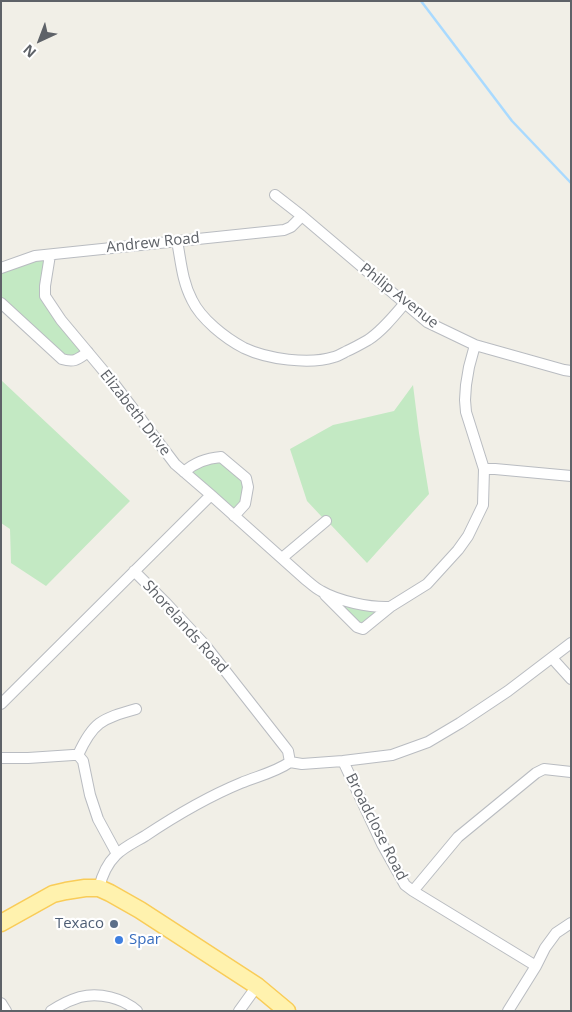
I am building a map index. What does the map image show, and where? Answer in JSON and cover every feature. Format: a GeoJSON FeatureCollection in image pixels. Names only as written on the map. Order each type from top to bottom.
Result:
{"type":"FeatureCollection","features":[{"type":"Feature","properties":{"kind":"main road"},"geometry":{"type":"LineString","coordinates":[[1,923],[53,894],[66,890],[99,888],[140,910],[257,986],[287,1011]]}},
{"type":"Feature","properties":{"kind":"street","name":"Philip Avenue"},"geometry":{"type":"LineString","coordinates":[[275,194],[427,322],[475,346],[571,371]]}},
{"type":"Feature","properties":{"kind":"street","name":"Andrew Road"},"geometry":{"type":"LineString","coordinates":[[1,268],[35,256],[284,230],[291,227],[302,216]]}},
{"type":"Feature","properties":{"kind":"street"},"geometry":{"type":"LineString","coordinates":[[178,241],[184,280],[200,314],[228,338],[244,348],[265,355],[309,361],[333,358],[369,340],[388,323],[405,303]]}},
{"type":"Feature","properties":{"kind":"street","name":"Elizabeth Drive"},"geometry":{"type":"LineString","coordinates":[[50,254],[44,296],[175,464],[321,591],[360,629],[364,628],[390,607],[427,584],[458,550],[468,536],[483,506],[484,469],[466,412],[465,400],[468,367],[475,346]]}},
{"type":"Feature","properties":{"kind":"street"},"geometry":{"type":"LineString","coordinates":[[1,303],[62,359],[76,360],[88,352]]}},
{"type":"Feature","properties":{"kind":"street"},"geometry":{"type":"LineString","coordinates":[[184,472],[191,466],[221,457],[246,478],[248,486],[244,504],[234,516]]}},
{"type":"Feature","properties":{"kind":"street"},"geometry":{"type":"LineString","coordinates":[[484,469],[571,476]]}},
{"type":"Feature","properties":{"kind":"street"},"geometry":{"type":"LineString","coordinates":[[134,572],[212,495]]}},
{"type":"Feature","properties":{"kind":"street"},"geometry":{"type":"LineString","coordinates":[[282,558],[326,521]]}},
{"type":"Feature","properties":{"kind":"street","name":"Shorelands Road"},"geometry":{"type":"LineString","coordinates":[[1,704],[134,572],[205,645],[285,746],[290,762]]}},
{"type":"Feature","properties":{"kind":"street","name":"Elizabeth Drive"},"geometry":{"type":"LineString","coordinates":[[321,591],[336,598],[352,602],[383,608],[390,607]]}},
{"type":"Feature","properties":{"kind":"street"},"geometry":{"type":"LineString","coordinates":[[99,888],[106,867],[117,854],[196,805],[242,782],[281,768],[290,762],[302,764],[343,762],[392,755],[428,742],[508,691],[571,642]]}},
{"type":"Feature","properties":{"kind":"street"},"geometry":{"type":"LineString","coordinates":[[552,658],[571,679]]}},
{"type":"Feature","properties":{"kind":"street"},"geometry":{"type":"LineString","coordinates":[[78,756],[84,742],[94,728],[106,718],[137,709]]}},
{"type":"Feature","properties":{"kind":"street"},"geometry":{"type":"LineString","coordinates":[[3,758],[78,756],[83,761],[90,795],[98,819],[117,854]]}},
{"type":"Feature","properties":{"kind":"street","name":"Broadclose Road"},"geometry":{"type":"LineString","coordinates":[[343,762],[382,844],[405,884],[413,891],[536,966]]}},
{"type":"Feature","properties":{"kind":"street","name":"Broadclose Road"},"geometry":{"type":"LineString","coordinates":[[413,891],[458,837],[536,773],[544,770],[571,772]]}},
{"type":"Feature","properties":{"kind":"street"},"geometry":{"type":"LineString","coordinates":[[508,1011],[536,966],[544,948],[556,933],[571,922]]}},
{"type":"Feature","properties":{"kind":"street"},"geometry":{"type":"LineString","coordinates":[[239,1011],[257,986]]}},
{"type":"Feature","properties":{"kind":"street"},"geometry":{"type":"LineString","coordinates":[[51,1011],[70,1000],[82,996],[97,996],[113,998],[130,1004],[137,1011]]}},
{"type":"Feature","properties":{"kind":"street"},"geometry":{"type":"LineString","coordinates":[[1,1003],[6,1011]]}},
{"type":"Feature","properties":{"kind":"green space"},"geometry":{"type":"Polygon","coordinates":[[[36,259],[45,260],[41,294],[81,351],[74,357],[65,356],[1,298],[1,273],[36,259]]]}},
{"type":"Feature","properties":{"kind":"green space"},"geometry":{"type":"Polygon","coordinates":[[[1,380],[130,501],[46,586],[11,563],[10,529],[1,523],[1,380]]]}},
{"type":"Feature","properties":{"kind":"green space"},"geometry":{"type":"Polygon","coordinates":[[[413,385],[429,494],[367,563],[331,525],[326,516],[322,517],[307,501],[290,449],[333,425],[394,411],[413,385]]]}},
{"type":"Feature","properties":{"kind":"green space"},"geometry":{"type":"Polygon","coordinates":[[[220,460],[239,477],[244,488],[240,503],[234,512],[190,473],[193,468],[220,460]]]}},
{"type":"Feature","properties":{"kind":"green space"},"geometry":{"type":"Polygon","coordinates":[[[347,605],[375,610],[376,613],[360,625],[343,609],[347,605]]]}},
{"type":"Feature","properties":{"kind":"waterway"},"geometry":{"type":"LineString","coordinates":[[421,1],[512,121],[571,183]]}},
{"type":"Feature","properties":{"kind":"place","name":"Texaco"},"geometry":{"type":"Point","coordinates":[114,924]}},
{"type":"Feature","properties":{"kind":"place","name":"Spar"},"geometry":{"type":"Point","coordinates":[119,940]}}]}
